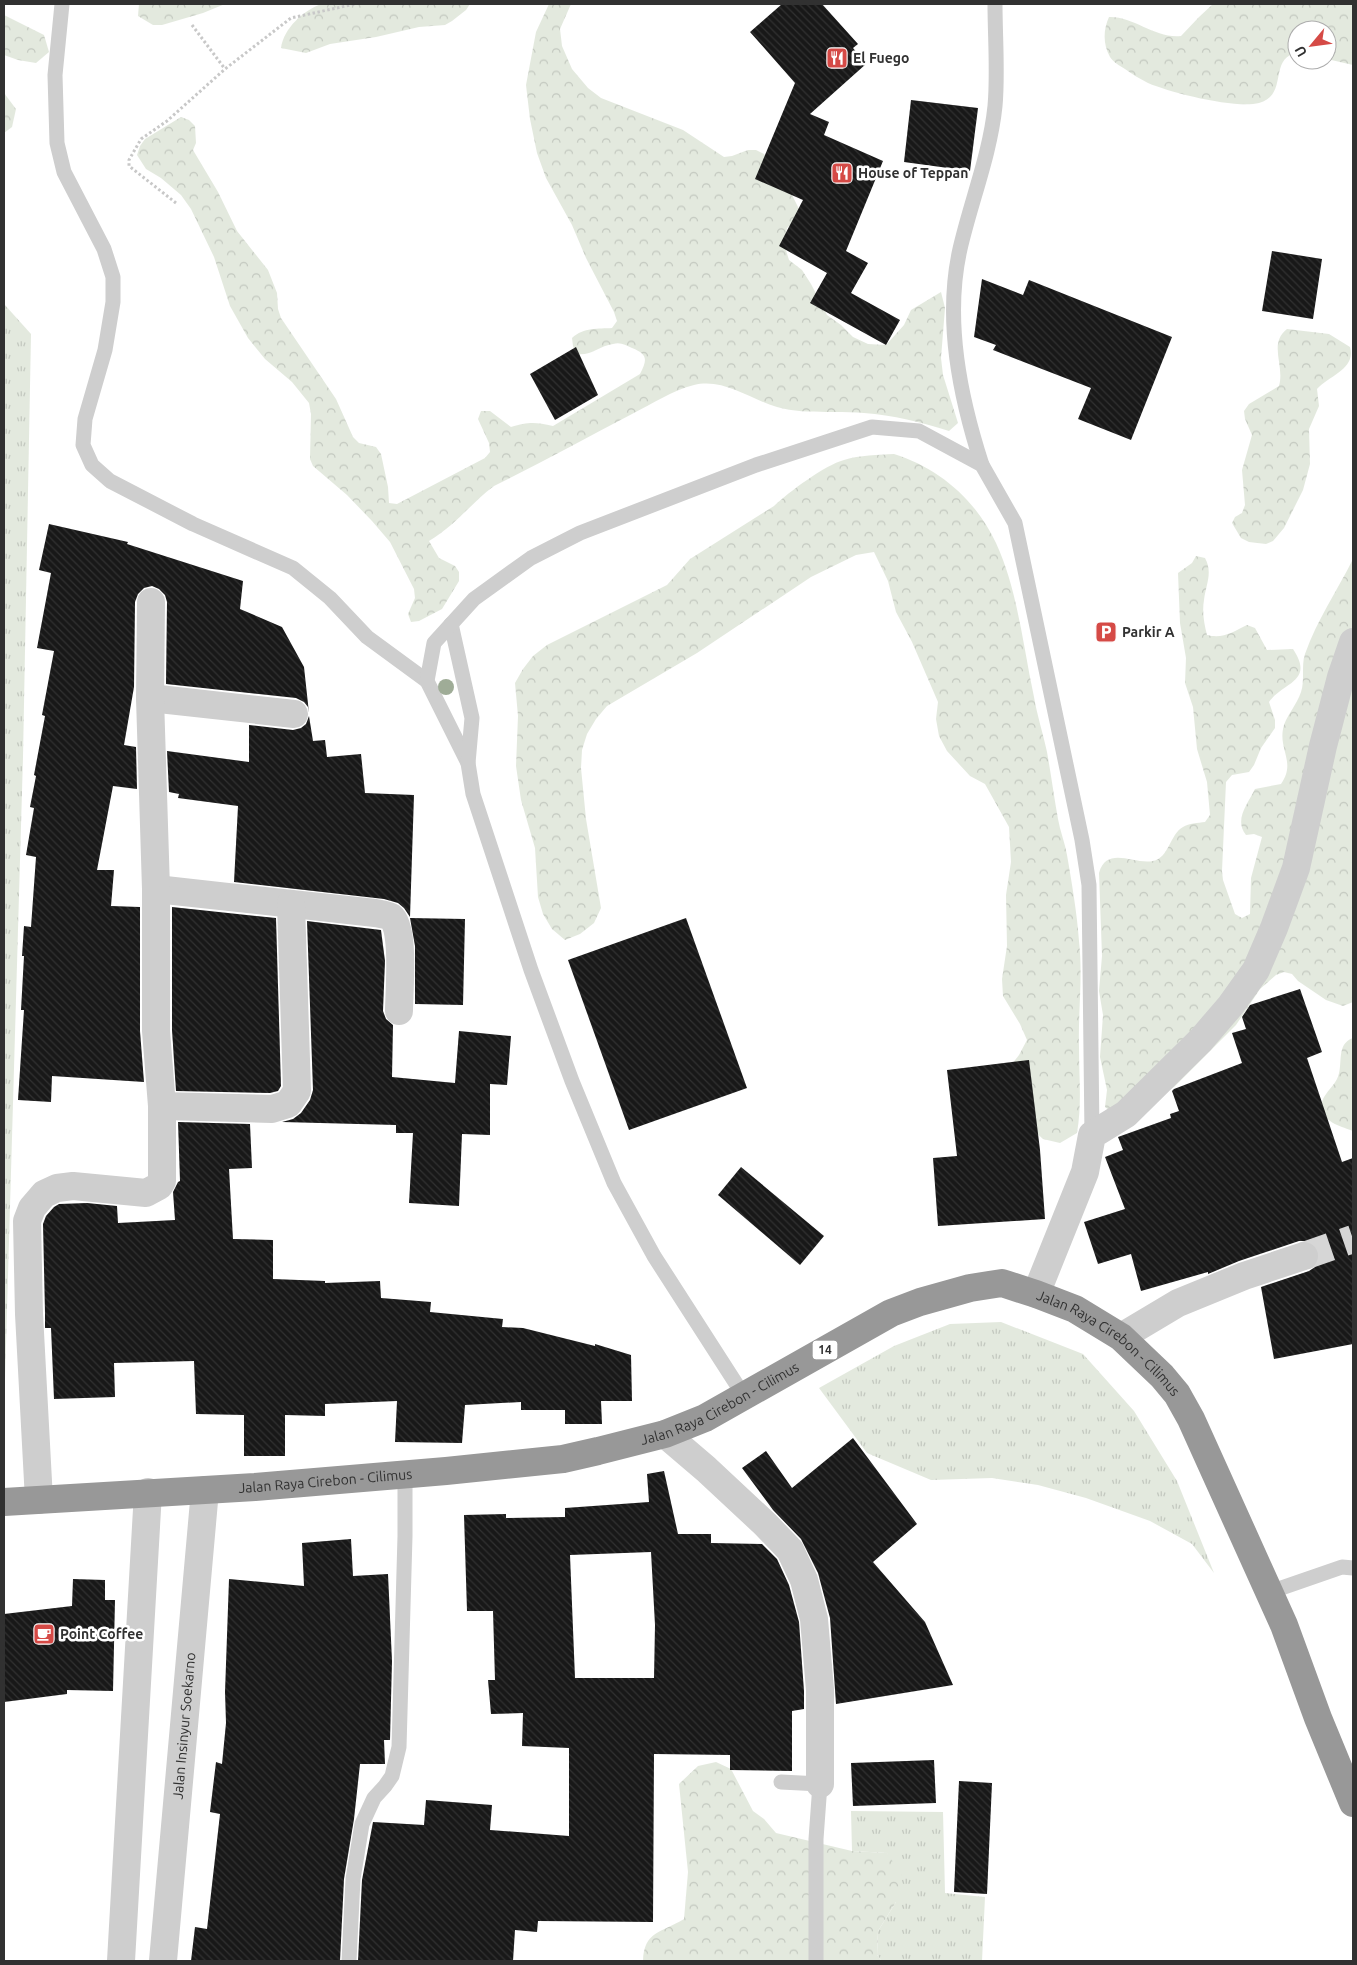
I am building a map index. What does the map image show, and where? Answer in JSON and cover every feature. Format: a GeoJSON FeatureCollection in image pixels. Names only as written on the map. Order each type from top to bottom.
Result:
{"type":"FeatureCollection","features":[{"type":"Feature","properties":{"kind":"highway","name":"Jalan Raya Cirebon - Cilimus"},"geometry":{"type":"LineString","coordinates":[[4,1502],[205,1490],[514,1465],[563,1458],[665,1434],[705,1418],[884,1317],[920,1302],[970,1288],[1002,1283],[1075,1309],[1121,1337],[1162,1376],[1177,1394],[1195,1428],[1270,1592],[1353,1803]]}},
{"type":"Feature","properties":{"kind":"street"},"geometry":{"type":"LineString","coordinates":[[39,1500],[29,1314],[27,1221],[32,1208],[44,1194],[57,1188],[73,1186],[146,1192],[158,1186],[162,1181],[162,1106],[156,1031],[156,889],[150,698],[151,602]]}},
{"type":"Feature","properties":{"kind":"street"},"geometry":{"type":"LineString","coordinates":[[1036,1294],[1085,1172],[1092,1135],[1126,1114],[1201,1040],[1231,1005],[1256,970],[1296,868],[1323,746],[1341,677],[1353,642]]}},
{"type":"Feature","properties":{"kind":"street"},"geometry":{"type":"LineString","coordinates":[[150,698],[294,714]]}},
{"type":"Feature","properties":{"kind":"street"},"geometry":{"type":"LineString","coordinates":[[156,889],[375,913],[391,918],[396,924],[399,940],[399,1011]]}},
{"type":"Feature","properties":{"kind":"street"},"geometry":{"type":"LineString","coordinates":[[162,1106],[272,1109],[288,1104],[297,1091],[292,904]]}},
{"type":"Feature","properties":{"kind":"street"},"geometry":{"type":"LineString","coordinates":[[1121,1337],[1178,1304],[1244,1276],[1304,1256]]}},
{"type":"Feature","properties":{"kind":"street"},"geometry":{"type":"LineString","coordinates":[[665,1434],[706,1469],[790,1550],[804,1580],[814,1619],[820,1690],[820,1784]]}},
{"type":"Feature","properties":{"kind":"street","name":"Jalan Insinyur Soekarno"},"geometry":{"type":"LineString","coordinates":[[163,1961],[205,1490]]}},
{"type":"Feature","properties":{"kind":"street"},"geometry":{"type":"LineString","coordinates":[[121,1961],[148,1492]]}},
{"type":"Feature","properties":{"kind":"lane"},"geometry":{"type":"LineString","coordinates":[[62,4],[55,75],[57,143],[64,172],[104,249],[113,277],[114,302],[105,350],[85,419],[84,445],[92,465],[118,486],[193,524],[293,568],[330,598],[367,637],[427,681],[468,763]]}},
{"type":"Feature","properties":{"kind":"lane"},"geometry":{"type":"LineString","coordinates":[[995,4],[995,106],[981,176],[960,249],[954,288],[955,338],[963,395],[982,465],[1015,523],[1082,840],[1089,885],[1092,1135]]}},
{"type":"Feature","properties":{"kind":"lane"},"geometry":{"type":"LineString","coordinates":[[427,681],[434,643],[474,599],[531,558],[580,533],[756,464],[872,427],[919,431],[982,465]]}},
{"type":"Feature","properties":{"kind":"lane"},"geometry":{"type":"LineString","coordinates":[[451,624],[472,718],[468,763],[473,794],[531,970],[572,1080],[614,1183],[654,1256],[744,1396]]}},
{"type":"Feature","properties":{"kind":"lane"},"geometry":{"type":"LineString","coordinates":[[349,1961],[353,1879],[362,1824],[374,1798],[386,1786],[392,1776],[399,1747],[405,1474]]}},
{"type":"Feature","properties":{"kind":"lane"},"geometry":{"type":"LineString","coordinates":[[1270,1592],[1342,1567],[1353,1568]]}},
{"type":"Feature","properties":{"kind":"lane"},"geometry":{"type":"LineString","coordinates":[[781,1782],[820,1784],[816,1838],[816,1961]]}},
{"type":"Feature","properties":{"kind":"path"},"geometry":{"type":"LineString","coordinates":[[176,203],[128,166],[129,160],[141,140],[167,121],[225,69],[291,18],[355,4]]}},
{"type":"Feature","properties":{"kind":"path"},"geometry":{"type":"LineString","coordinates":[[192,25],[225,69]]}},
{"type":"Feature","properties":{"kind":"green space"},"geometry":{"type":"Polygon","coordinates":[[[139,4],[225,4],[203,13],[162,25],[153,25],[138,16],[139,4]]]}},
{"type":"Feature","properties":{"kind":"green space"},"geometry":{"type":"Polygon","coordinates":[[[321,4],[470,4],[466,10],[445,25],[419,27],[376,37],[330,44],[306,53],[281,48],[286,34],[295,21],[321,4]]]}},
{"type":"Feature","properties":{"kind":"green space"},"geometry":{"type":"Polygon","coordinates":[[[549,4],[571,4],[560,29],[562,46],[572,69],[588,88],[601,98],[683,130],[724,157],[748,150],[756,150],[764,154],[791,193],[799,209],[799,217],[787,228],[784,244],[789,260],[802,270],[827,315],[853,337],[868,344],[886,345],[904,325],[911,310],[941,292],[945,308],[941,358],[943,375],[958,423],[949,431],[886,415],[853,412],[809,412],[777,407],[716,384],[686,387],[494,486],[439,535],[429,541],[439,558],[455,566],[459,572],[459,581],[442,609],[419,621],[411,622],[408,614],[415,598],[414,589],[390,542],[347,495],[313,466],[310,459],[311,414],[309,403],[292,382],[265,359],[248,338],[230,306],[214,257],[191,209],[181,195],[161,178],[146,169],[137,155],[145,139],[181,117],[189,120],[195,126],[196,143],[193,150],[218,192],[237,231],[268,270],[277,293],[278,309],[281,318],[336,399],[353,437],[359,443],[376,447],[381,454],[388,487],[389,503],[397,504],[485,458],[490,452],[489,443],[478,419],[481,411],[490,411],[511,427],[532,423],[553,426],[640,374],[645,361],[641,352],[623,344],[616,343],[582,354],[576,354],[573,346],[572,338],[577,334],[591,329],[612,328],[617,321],[572,225],[546,178],[537,153],[526,85],[536,32],[549,4]]]}},
{"type":"Feature","properties":{"kind":"green space"},"geometry":{"type":"Polygon","coordinates":[[[1213,4],[1353,4],[1353,65],[1337,61],[1337,20],[1287,20],[1287,57],[1280,69],[1274,93],[1268,99],[1259,103],[1235,104],[1187,95],[1148,83],[1111,59],[1106,48],[1105,37],[1109,17],[1127,20],[1163,34],[1181,36],[1213,4]]]}},
{"type":"Feature","properties":{"kind":"green space"},"geometry":{"type":"Polygon","coordinates":[[[4,15],[44,35],[49,52],[36,63],[4,55],[4,15]]]}},
{"type":"Feature","properties":{"kind":"green space"},"geometry":{"type":"Polygon","coordinates":[[[4,93],[16,109],[12,127],[4,133],[4,93]]]}},
{"type":"Feature","properties":{"kind":"green space"},"geometry":{"type":"Polygon","coordinates":[[[4,304],[31,334],[23,757],[4,1414],[4,304]]]}},
{"type":"Feature","properties":{"kind":"green space"},"geometry":{"type":"Polygon","coordinates":[[[1287,329],[1329,334],[1350,347],[1351,355],[1346,366],[1341,371],[1317,389],[1319,406],[1309,429],[1310,464],[1303,490],[1284,528],[1273,541],[1266,544],[1249,542],[1241,538],[1232,523],[1235,517],[1242,513],[1245,505],[1242,470],[1252,435],[1245,419],[1244,411],[1249,404],[1279,386],[1278,348],[1281,335],[1287,329]]]}},
{"type":"Feature","properties":{"kind":"green space"},"geometry":{"type":"Polygon","coordinates":[[[894,454],[910,460],[941,477],[967,500],[978,513],[996,543],[1015,599],[1035,704],[1047,752],[1059,824],[1067,855],[1079,941],[1081,968],[1079,1122],[1077,1133],[1060,1143],[1043,1139],[1031,1128],[1009,1068],[1027,1040],[1020,1024],[1003,996],[1002,979],[1007,946],[1006,895],[1011,862],[1009,827],[985,784],[970,776],[947,751],[939,736],[936,719],[938,702],[912,642],[896,612],[888,581],[874,552],[856,555],[811,577],[697,653],[607,706],[587,734],[582,750],[581,768],[586,819],[601,908],[594,923],[580,934],[565,940],[552,929],[543,914],[538,897],[535,848],[521,800],[516,766],[518,716],[515,683],[533,656],[547,645],[667,585],[690,559],[774,506],[827,467],[856,457],[894,454]]]}},
{"type":"Feature","properties":{"kind":"green space"},"geometry":{"type":"Polygon","coordinates":[[[1196,556],[1205,558],[1208,569],[1203,609],[1207,635],[1223,635],[1247,625],[1255,628],[1267,650],[1293,649],[1299,660],[1299,675],[1269,702],[1275,720],[1275,728],[1261,748],[1254,765],[1249,772],[1232,775],[1226,782],[1223,880],[1235,914],[1242,918],[1250,914],[1251,878],[1262,837],[1254,834],[1246,835],[1241,824],[1241,818],[1255,789],[1281,784],[1285,776],[1287,763],[1282,737],[1283,729],[1301,692],[1305,654],[1321,617],[1353,559],[1353,1002],[1343,1006],[1326,1000],[1298,981],[1292,974],[1284,972],[1276,975],[1260,989],[1236,1025],[1174,1087],[1166,1092],[1111,1112],[1105,1107],[1107,1090],[1100,1057],[1103,1015],[1099,991],[1102,956],[1099,873],[1108,860],[1115,858],[1146,862],[1158,859],[1166,851],[1179,830],[1194,823],[1205,822],[1210,815],[1207,782],[1197,749],[1193,707],[1185,683],[1186,658],[1180,623],[1178,573],[1192,563],[1196,556]]]}},
{"type":"Feature","properties":{"kind":"green space"},"geometry":{"type":"Polygon","coordinates":[[[1353,1038],[1353,1131],[1330,1121],[1322,1110],[1322,1101],[1339,1074],[1344,1045],[1353,1038]]]}},
{"type":"Feature","properties":{"kind":"green space"},"geometry":{"type":"Polygon","coordinates":[[[1001,1322],[1083,1354],[1134,1411],[1177,1481],[1214,1573],[1192,1544],[1150,1521],[1086,1498],[1038,1485],[992,1478],[931,1480],[867,1453],[819,1388],[894,1346],[950,1324],[1001,1322]]]}},
{"type":"Feature","properties":{"kind":"green space"},"geometry":{"type":"Polygon","coordinates":[[[716,1762],[731,1769],[753,1811],[764,1819],[776,1833],[852,1851],[887,1853],[902,1875],[896,1902],[878,1931],[877,1955],[882,1961],[643,1961],[644,1951],[650,1938],[684,1919],[688,1872],[679,1784],[698,1766],[716,1762]]]}},
{"type":"Feature","properties":{"kind":"green space"},"geometry":{"type":"Polygon","coordinates":[[[851,1811],[943,1812],[945,1893],[985,1897],[982,1961],[882,1961],[877,1955],[878,1931],[896,1902],[887,1853],[852,1851],[851,1811]]]}},
{"type":"Feature","properties":{"kind":"building"},"geometry":{"type":"Polygon","coordinates":[[[782,4],[822,4],[858,44],[853,48],[866,64],[810,114],[829,122],[824,135],[883,161],[846,251],[868,263],[851,293],[900,320],[886,345],[810,303],[827,273],[779,246],[803,200],[755,179],[795,83],[750,32],[782,4]]]}},
{"type":"Feature","properties":{"kind":"building"},"geometry":{"type":"Polygon","coordinates":[[[911,100],[978,108],[970,171],[904,162],[911,100]]]}},
{"type":"Feature","properties":{"kind":"building"},"geometry":{"type":"Polygon","coordinates":[[[1272,251],[1322,259],[1313,319],[1262,311],[1272,251]]]}},
{"type":"Feature","properties":{"kind":"building"},"geometry":{"type":"Polygon","coordinates":[[[982,279],[1023,295],[1029,280],[1172,337],[1131,440],[1078,419],[1091,388],[993,350],[996,345],[974,337],[982,279]]]}},
{"type":"Feature","properties":{"kind":"building"},"geometry":{"type":"Polygon","coordinates":[[[576,347],[598,395],[555,420],[530,374],[576,347]]]}},
{"type":"Feature","properties":{"kind":"building"},"geometry":{"type":"Polygon","coordinates":[[[49,524],[128,542],[127,544],[243,581],[240,609],[282,627],[304,667],[309,713],[308,707],[304,702],[296,698],[166,684],[167,602],[165,595],[159,589],[152,586],[144,588],[138,594],[135,602],[134,687],[124,745],[136,747],[137,789],[113,786],[97,870],[114,870],[111,906],[140,907],[140,1031],[144,1082],[52,1076],[51,1102],[18,1100],[24,1010],[21,1010],[24,926],[31,927],[36,857],[26,855],[34,808],[30,807],[36,776],[34,775],[45,716],[42,715],[54,651],[37,648],[51,573],[39,570],[49,524]]]}},
{"type":"Feature","properties":{"kind":"building"},"geometry":{"type":"Polygon","coordinates":[[[309,716],[313,741],[325,740],[327,757],[361,754],[365,793],[414,795],[410,917],[398,903],[384,899],[234,882],[238,806],[178,798],[179,794],[169,792],[167,751],[249,762],[249,725],[293,730],[301,728],[306,724],[309,716]]]}},
{"type":"Feature","properties":{"kind":"building"},"geometry":{"type":"Polygon","coordinates":[[[172,907],[276,918],[281,1086],[278,1091],[270,1093],[176,1091],[172,1030],[172,907]]]}},
{"type":"Feature","properties":{"kind":"building"},"geometry":{"type":"Polygon","coordinates":[[[410,918],[465,919],[463,1005],[415,1004],[415,946],[410,918]]]}},
{"type":"Feature","properties":{"kind":"building"},"geometry":{"type":"Polygon","coordinates":[[[686,918],[747,1088],[629,1130],[568,960],[686,918]]]}},
{"type":"Feature","properties":{"kind":"building"},"geometry":{"type":"Polygon","coordinates":[[[307,921],[381,930],[385,961],[383,1011],[386,1019],[393,1025],[392,1077],[455,1083],[459,1031],[511,1036],[507,1085],[490,1084],[490,1135],[462,1134],[459,1206],[409,1203],[413,1133],[396,1133],[396,1125],[282,1122],[293,1119],[301,1113],[310,1100],[313,1090],[307,921]]]}},
{"type":"Feature","properties":{"kind":"building"},"geometry":{"type":"Polygon","coordinates":[[[1300,989],[1322,1052],[1307,1058],[1342,1162],[1353,1158],[1353,1344],[1274,1359],[1261,1287],[1309,1271],[1315,1267],[1319,1260],[1319,1252],[1314,1244],[1307,1241],[1299,1241],[1239,1261],[1208,1274],[1208,1272],[1141,1291],[1131,1254],[1098,1264],[1084,1222],[1125,1209],[1105,1157],[1123,1150],[1118,1137],[1171,1118],[1170,1114],[1179,1111],[1172,1091],[1174,1089],[1242,1063],[1232,1033],[1246,1029],[1242,1017],[1250,1005],[1300,989]]]}},
{"type":"Feature","properties":{"kind":"building"},"geometry":{"type":"Polygon","coordinates":[[[1029,1060],[1040,1150],[1045,1219],[938,1226],[933,1158],[957,1156],[947,1070],[1029,1060]]]}},
{"type":"Feature","properties":{"kind":"building"},"geometry":{"type":"Polygon","coordinates":[[[178,1122],[250,1124],[252,1168],[229,1169],[233,1239],[273,1240],[273,1279],[325,1281],[325,1283],[380,1281],[381,1298],[431,1302],[430,1312],[503,1319],[502,1327],[523,1328],[595,1346],[595,1344],[631,1355],[632,1401],[601,1401],[602,1424],[565,1424],[565,1410],[521,1410],[521,1402],[465,1405],[462,1443],[395,1442],[397,1401],[325,1404],[325,1416],[285,1415],[285,1456],[244,1456],[244,1415],[196,1414],[194,1361],[114,1363],[115,1397],[54,1399],[51,1328],[45,1328],[43,1224],[46,1216],[59,1204],[87,1203],[117,1206],[118,1223],[175,1220],[173,1192],[180,1181],[178,1122]]]}},
{"type":"Feature","properties":{"kind":"building"},"geometry":{"type":"Polygon","coordinates":[[[741,1167],[824,1236],[800,1265],[718,1195],[741,1167]]]}},
{"type":"Feature","properties":{"kind":"building"},"geometry":{"type":"Polygon","coordinates":[[[853,1438],[917,1524],[873,1562],[925,1622],[953,1685],[836,1704],[830,1618],[818,1573],[801,1539],[773,1510],[742,1468],[766,1451],[792,1488],[853,1438]]]}},
{"type":"Feature","properties":{"kind":"building"},"geometry":{"type":"Polygon","coordinates":[[[664,1471],[678,1534],[711,1534],[711,1543],[762,1544],[777,1559],[789,1585],[799,1622],[804,1691],[804,1709],[792,1711],[792,1771],[730,1770],[730,1755],[654,1754],[653,1922],[538,1921],[537,1932],[515,1930],[513,1961],[358,1961],[362,1880],[373,1822],[424,1825],[426,1800],[492,1805],[490,1830],[569,1836],[569,1748],[522,1746],[523,1713],[491,1714],[488,1680],[495,1680],[493,1611],[467,1611],[464,1515],[506,1514],[506,1518],[565,1517],[565,1508],[649,1502],[647,1474],[664,1471]],[[651,1552],[570,1555],[575,1678],[654,1678],[655,1625],[651,1552]]]}},
{"type":"Feature","properties":{"kind":"building"},"geometry":{"type":"Polygon","coordinates":[[[351,1539],[353,1576],[388,1574],[392,1661],[390,1740],[384,1740],[385,1764],[360,1764],[354,1819],[344,1879],[340,1961],[191,1961],[195,1927],[207,1929],[220,1814],[210,1812],[216,1762],[222,1764],[226,1723],[225,1692],[229,1579],[304,1586],[302,1543],[351,1539]]]}},
{"type":"Feature","properties":{"kind":"building"},"geometry":{"type":"Polygon","coordinates":[[[73,1579],[105,1580],[105,1600],[115,1600],[113,1691],[67,1690],[67,1694],[4,1702],[4,1614],[72,1606],[73,1579]]]}},
{"type":"Feature","properties":{"kind":"building"},"geometry":{"type":"Polygon","coordinates":[[[934,1760],[936,1803],[853,1806],[851,1763],[934,1760]]]}},
{"type":"Feature","properties":{"kind":"building"},"geometry":{"type":"Polygon","coordinates":[[[959,1781],[992,1783],[987,1894],[954,1892],[959,1781]]]}},
{"type":"Feature","properties":{"kind":"tunnel"},"geometry":{"type":"LineString","coordinates":[[1304,1256],[1353,1239]]}},
{"type":"Feature","properties":{"kind":"place","name":"El Fuego"},"geometry":{"type":"Point","coordinates":[837,58]}},
{"type":"Feature","properties":{"kind":"place","name":"House of Teppan"},"geometry":{"type":"Point","coordinates":[842,173]}},
{"type":"Feature","properties":{"kind":"place","name":"Parkir A"},"geometry":{"type":"Point","coordinates":[1106,632]}},
{"type":"Feature","properties":{"kind":"place","name":"Point Coffee"},"geometry":{"type":"Point","coordinates":[44,1634]}}]}
